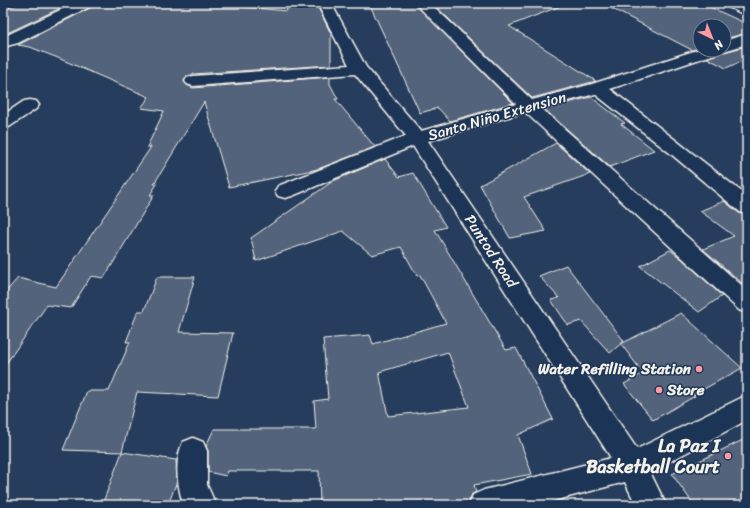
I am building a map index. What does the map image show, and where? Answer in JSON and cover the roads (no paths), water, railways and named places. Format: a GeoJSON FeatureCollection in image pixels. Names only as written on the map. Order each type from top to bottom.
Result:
{"type":"FeatureCollection","features":[{"type":"Feature","properties":{"kind":"street"},"geometry":{"type":"LineString","coordinates":[[3,42],[12,40],[86,3]]}},
{"type":"Feature","properties":{"kind":"street","name":"Puntod Road"},"geometry":{"type":"LineString","coordinates":[[324,3],[359,69],[417,138],[632,466],[651,505]]}},
{"type":"Feature","properties":{"kind":"street"},"geometry":{"type":"LineString","coordinates":[[422,3],[528,106],[747,304]]}},
{"type":"Feature","properties":{"kind":"street"},"geometry":{"type":"LineString","coordinates":[[731,3],[747,12]]}},
{"type":"Feature","properties":{"kind":"street"},"geometry":{"type":"LineString","coordinates":[[732,43],[747,38]]}},
{"type":"Feature","properties":{"kind":"street","name":"Santo Niño Extension"},"geometry":{"type":"LineString","coordinates":[[285,191],[417,138],[528,106],[598,88],[692,57]]}},
{"type":"Feature","properties":{"kind":"street"},"geometry":{"type":"LineString","coordinates":[[193,81],[359,69]]}},
{"type":"Feature","properties":{"kind":"street"},"geometry":{"type":"LineString","coordinates":[[598,88],[678,150],[747,207]]}},
{"type":"Feature","properties":{"kind":"street"},"geometry":{"type":"LineString","coordinates":[[3,123],[30,105]]}},
{"type":"Feature","properties":{"kind":"street"},"geometry":{"type":"LineString","coordinates":[[484,505],[632,466],[747,407]]}},
{"type":"Feature","properties":{"kind":"street"},"geometry":{"type":"LineString","coordinates":[[193,451],[192,485],[198,504],[201,505]]}},
{"type":"Feature","properties":{"kind":"place","name":"Water Refilling Station"},"geometry":{"type":"Point","coordinates":[699,369]}},
{"type":"Feature","properties":{"kind":"place","name":"Store"},"geometry":{"type":"Point","coordinates":[659,390]}},
{"type":"Feature","properties":{"kind":"place","name":"La Paz I Basketball Court"},"geometry":{"type":"Point","coordinates":[728,456]}}]}
